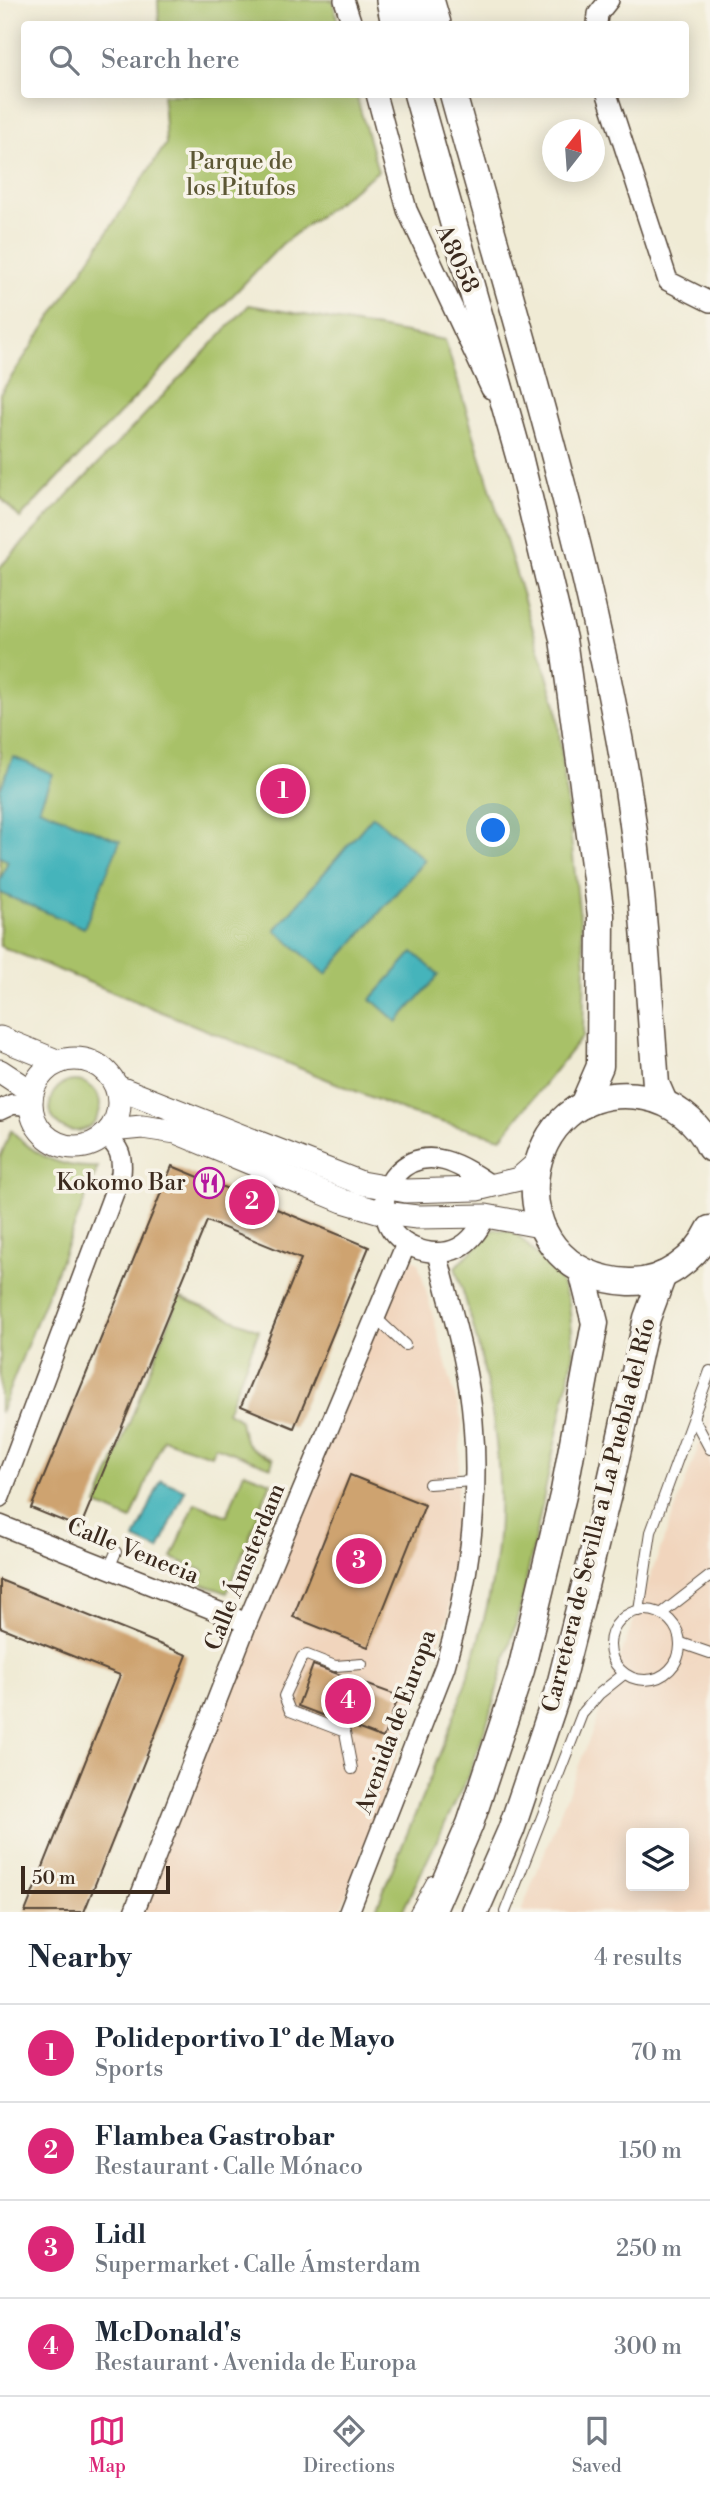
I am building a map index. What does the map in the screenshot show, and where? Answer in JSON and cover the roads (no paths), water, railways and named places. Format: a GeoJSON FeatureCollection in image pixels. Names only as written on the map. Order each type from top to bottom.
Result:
{"type":"FeatureCollection","features":[{"type":"Feature","properties":{"kind":"highway"},"geometry":{"type":"LineString","coordinates":[[394,0],[399,21]]}},
{"type":"Feature","properties":{"kind":"highway"},"geometry":{"type":"LineString","coordinates":[[426,0],[432,21]]}},
{"type":"Feature","properties":{"kind":"main road"},"geometry":{"type":"LineString","coordinates":[[418,98],[513,438],[563,639],[601,915],[600,1066],[583,1105]]}},
{"type":"Feature","properties":{"kind":"main road"},"geometry":{"type":"LineString","coordinates":[[454,98],[544,421],[598,634],[627,784],[645,935],[656,1084],[663,1100]]}},
{"type":"Feature","properties":{"kind":"main road"},"geometry":{"type":"LineString","coordinates":[[710,1148],[702,1121],[663,1100],[612,1096],[583,1105],[565,1118],[546,1139],[535,1165],[533,1196],[540,1226],[557,1252],[582,1271],[608,1281],[636,1282],[663,1275],[686,1261],[704,1241],[710,1229]]}},
{"type":"Feature","properties":{"kind":"main road"},"geometry":{"type":"LineString","coordinates":[[432,1912],[479,1798],[521,1670],[564,1491],[595,1323],[582,1271]]}},
{"type":"Feature","properties":{"kind":"main road","name":"Carretera de Sevilla a La Puebla del Río"},"geometry":{"type":"LineString","coordinates":[[475,1912],[511,1830],[560,1685],[608,1494],[647,1318],[663,1275]]}},
{"type":"Feature","properties":{"kind":"street"},"geometry":{"type":"LineString","coordinates":[[344,0],[351,21]]}},
{"type":"Feature","properties":{"kind":"street"},"geometry":{"type":"LineString","coordinates":[[597,21],[598,14],[609,0]]}},
{"type":"Feature","properties":{"kind":"street","name":"A8058"},"geometry":{"type":"LineString","coordinates":[[377,98],[407,210],[513,438]]}},
{"type":"Feature","properties":{"kind":"street"},"geometry":{"type":"LineString","coordinates":[[608,98],[668,281],[710,302]]}},
{"type":"Feature","properties":{"kind":"street"},"geometry":{"type":"LineString","coordinates":[[0,1038],[58,1062]]}},
{"type":"Feature","properties":{"kind":"street"},"geometry":{"type":"LineString","coordinates":[[32,1099],[46,1069],[72,1058],[93,1062],[110,1075],[117,1087],[120,1107],[108,1132]]}},
{"type":"Feature","properties":{"kind":"street"},"geometry":{"type":"LineString","coordinates":[[0,1071],[32,1099],[41,1131],[64,1145],[90,1145],[108,1132],[142,1127],[176,1132],[343,1201],[384,1213],[417,1217],[486,1216],[540,1226]]}},
{"type":"Feature","properties":{"kind":"street"},"geometry":{"type":"LineString","coordinates":[[117,1087],[361,1184],[407,1191],[477,1189],[519,1179],[535,1165]]}},
{"type":"Feature","properties":{"kind":"street"},"geometry":{"type":"LineString","coordinates":[[0,1110],[32,1099]]}},
{"type":"Feature","properties":{"kind":"street"},"geometry":{"type":"LineString","coordinates":[[0,1497],[121,1174],[123,1158],[108,1132]]}},
{"type":"Feature","properties":{"kind":"street"},"geometry":{"type":"LineString","coordinates":[[486,1216],[475,1235],[458,1248],[438,1253],[406,1244],[391,1228],[384,1213],[391,1179],[404,1165],[429,1156],[467,1169],[492,1185]]}},
{"type":"Feature","properties":{"kind":"street","name":"Calle Ámsterdam"},"geometry":{"type":"LineString","coordinates":[[134,1912],[247,1623],[406,1244]]}},
{"type":"Feature","properties":{"kind":"street","name":"Avenida de Europa"},"geometry":{"type":"LineString","coordinates":[[349,1912],[434,1698],[455,1633],[469,1542],[474,1422],[466,1371],[438,1253]]}},
{"type":"Feature","properties":{"kind":"street","name":"Calle Venecia"},"geometry":{"type":"LineString","coordinates":[[0,1525],[113,1560],[247,1623]]}},
{"type":"Feature","properties":{"kind":"lane"},"geometry":{"type":"LineString","coordinates":[[376,1317],[405,1345]]}},
{"type":"Feature","properties":{"kind":"lane"},"geometry":{"type":"LineString","coordinates":[[639,1611],[651,1532],[710,1371]]}},
{"type":"Feature","properties":{"kind":"lane"},"geometry":{"type":"LineString","coordinates":[[693,1417],[710,1450]]}},
{"type":"Feature","properties":{"kind":"lane"},"geometry":{"type":"LineString","coordinates":[[429,1484],[473,1481]]}},
{"type":"Feature","properties":{"kind":"lane"},"geometry":{"type":"LineString","coordinates":[[662,1614],[710,1576]]}},
{"type":"Feature","properties":{"kind":"lane"},"geometry":{"type":"LineString","coordinates":[[639,1611],[662,1614],[678,1631],[681,1643],[678,1659],[662,1677],[647,1681],[625,1674],[615,1663],[610,1640],[618,1623],[639,1611]]}},
{"type":"Feature","properties":{"kind":"lane"},"geometry":{"type":"LineString","coordinates":[[681,1643],[710,1653]]}},
{"type":"Feature","properties":{"kind":"lane"},"geometry":{"type":"LineString","coordinates":[[352,1769],[345,1732],[290,1711],[284,1696],[297,1661],[302,1657],[307,1655],[335,1666],[362,1664]]}},
{"type":"Feature","properties":{"kind":"lane"},"geometry":{"type":"LineString","coordinates":[[505,1912],[583,1714],[599,1694],[625,1674]]}},
{"type":"Feature","properties":{"kind":"lane"},"geometry":{"type":"LineString","coordinates":[[415,1912],[479,1798]]}},
{"type":"Feature","properties":{"kind":"water"},"geometry":{"type":"Polygon","coordinates":[[[13,757],[53,774],[39,808],[120,841],[84,928],[0,893],[0,880],[8,861],[0,857],[0,790],[13,757]]]}},
{"type":"Feature","properties":{"kind":"water"},"geometry":{"type":"Polygon","coordinates":[[[373,816],[425,860],[326,974],[275,930],[373,816]]]}},
{"type":"Feature","properties":{"kind":"water"},"geometry":{"type":"Polygon","coordinates":[[[413,952],[439,975],[397,1022],[371,999],[413,952]]]}},
{"type":"Feature","properties":{"kind":"water"},"geometry":{"type":"Polygon","coordinates":[[[161,1480],[185,1490],[159,1550],[135,1539],[161,1480]]]}},
{"type":"Feature","properties":{"kind":"place","name":"Polideportivo 1º de Mayo"},"geometry":{"type":"Point","coordinates":[283,791]}},
{"type":"Feature","properties":{"kind":"place","name":"Kokomo Bar"},"geometry":{"type":"Point","coordinates":[209,1183]}},
{"type":"Feature","properties":{"kind":"place","name":"Flambea Gastrobar"},"geometry":{"type":"Point","coordinates":[252,1202]}},
{"type":"Feature","properties":{"kind":"place","name":"Lidl"},"geometry":{"type":"Point","coordinates":[359,1561]}},
{"type":"Feature","properties":{"kind":"place","name":"McDonald's"},"geometry":{"type":"Point","coordinates":[348,1701]}},
{"type":"Feature","properties":{"kind":"park label","name":"Parque de los Pitufos"},"geometry":{"type":"Point","coordinates":[241,175]}}]}
